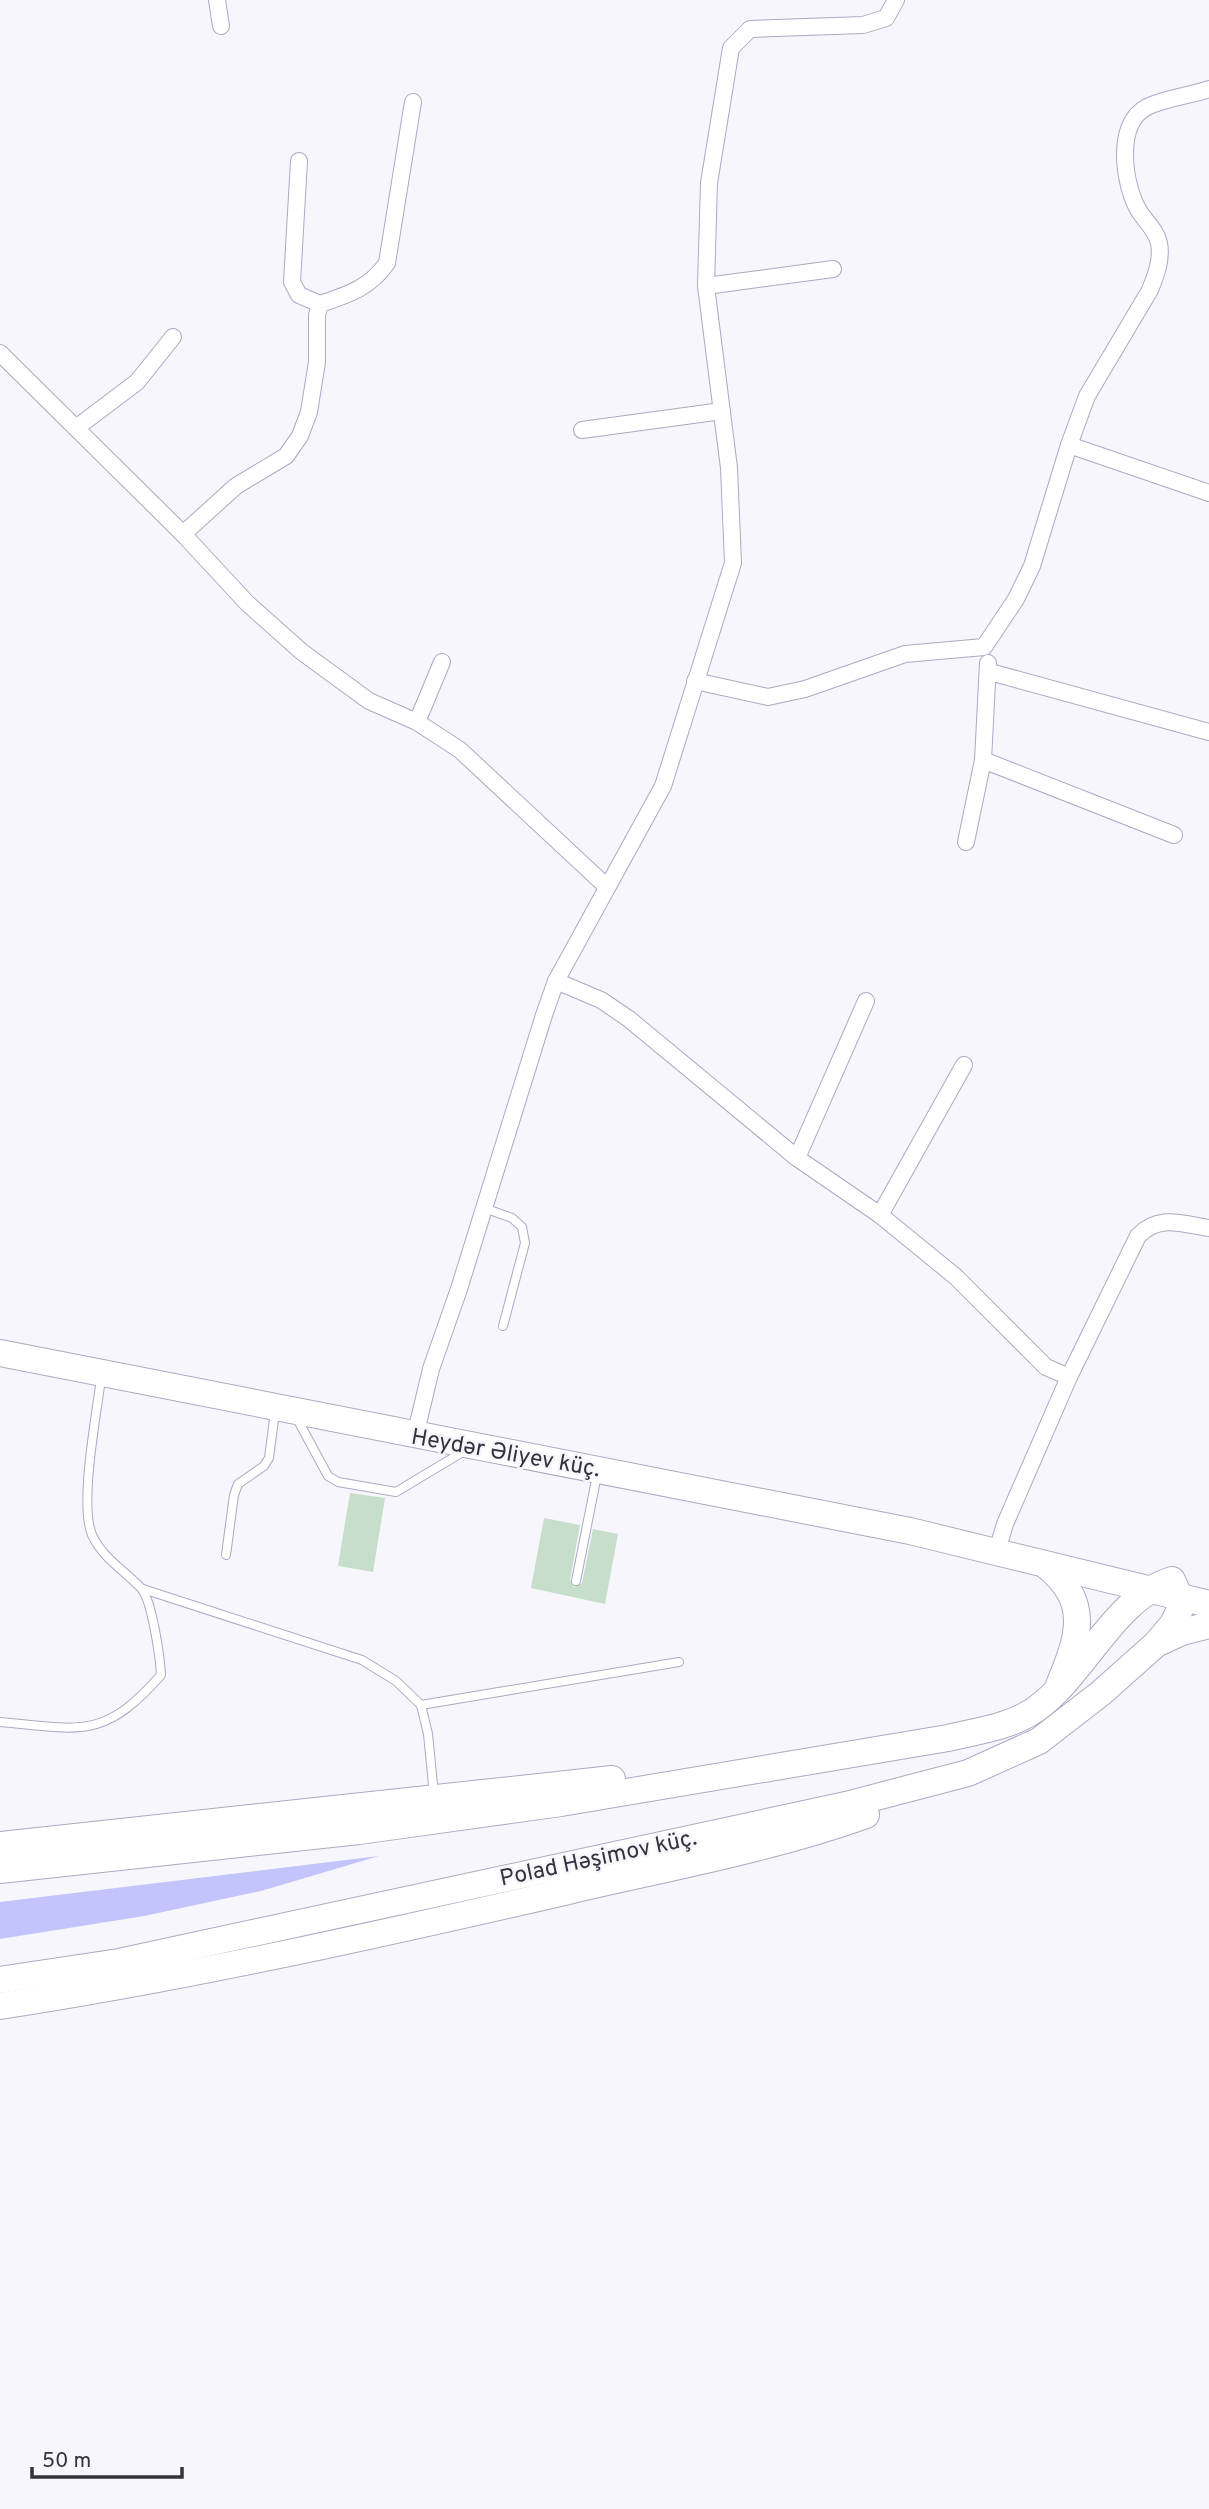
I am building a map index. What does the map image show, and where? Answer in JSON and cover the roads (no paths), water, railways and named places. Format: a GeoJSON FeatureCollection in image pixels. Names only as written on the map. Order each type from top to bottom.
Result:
{"type":"FeatureCollection","features":[{"type":"Feature","properties":{"kind":"main road","name":"Heydər Əliyev küç."},"geometry":{"type":"LineString","coordinates":[[0,1353],[285,1411],[598,1469],[1004,1553]]}},
{"type":"Feature","properties":{"kind":"main road"},"geometry":{"type":"LineString","coordinates":[[1004,1553],[1209,1604]]}},
{"type":"Feature","properties":{"kind":"main road"},"geometry":{"type":"LineString","coordinates":[[1004,1553],[1209,1588]]}},
{"type":"Feature","properties":{"kind":"main road"},"geometry":{"type":"LineString","coordinates":[[1043,1563],[1066,1584],[1074,1599],[1078,1621],[1071,1656],[1057,1690]]}},
{"type":"Feature","properties":{"kind":"main road"},"geometry":{"type":"LineString","coordinates":[[1156,1644],[1173,1624],[1180,1609],[1179,1595],[1172,1580]]}},
{"type":"Feature","properties":{"kind":"main road"},"geometry":{"type":"LineString","coordinates":[[0,1870],[373,1829],[561,1803],[948,1738],[1002,1725],[1035,1709],[1057,1690],[1138,1597],[1148,1589],[1172,1580]]}},
{"type":"Feature","properties":{"kind":"main road"},"geometry":{"type":"LineString","coordinates":[[1156,1644],[1182,1632],[1209,1625]]}},
{"type":"Feature","properties":{"kind":"main road","name":"Polad Həşimov küç."},"geometry":{"type":"LineString","coordinates":[[0,1980],[119,1962],[846,1805],[968,1773],[1039,1741],[1101,1693],[1156,1644]]}},
{"type":"Feature","properties":{"kind":"main road"},"geometry":{"type":"LineString","coordinates":[[0,1845],[840,1756]]}},
{"type":"Feature","properties":{"kind":"main road"},"geometry":{"type":"LineString","coordinates":[[0,2006],[210,1968],[452,1918],[778,1842],[900,1803],[968,1773]]}},
{"type":"Feature","properties":{"kind":"street"},"geometry":{"type":"LineString","coordinates":[[217,0],[221,26]]}},
{"type":"Feature","properties":{"kind":"street"},"geometry":{"type":"LineString","coordinates":[[415,1436],[431,1369],[484,1208],[524,1073],[556,981],[663,786],[733,563],[729,468],[706,286],[709,183],[731,48],[750,29],[863,25],[886,18],[896,0]]}},
{"type":"Feature","properties":{"kind":"street"},"geometry":{"type":"LineString","coordinates":[[966,842],[983,760],[990,672],[984,648],[1016,599],[1032,566],[1087,396],[1150,290],[1160,260],[1159,242],[1130,191],[1126,167],[1127,138],[1133,119],[1146,107],[1209,89]]}},
{"type":"Feature","properties":{"kind":"street"},"geometry":{"type":"LineString","coordinates":[[299,161],[292,282],[299,295],[320,304],[355,292],[377,277],[387,263],[413,102]]}},
{"type":"Feature","properties":{"kind":"street"},"geometry":{"type":"LineString","coordinates":[[706,286],[833,269]]}},
{"type":"Feature","properties":{"kind":"street"},"geometry":{"type":"LineString","coordinates":[[183,534],[236,486],[285,456],[300,436],[309,412],[317,362],[317,314],[320,304]]}},
{"type":"Feature","properties":{"kind":"street"},"geometry":{"type":"LineString","coordinates":[[76,428],[137,382],[173,337]]}},
{"type":"Feature","properties":{"kind":"street"},"geometry":{"type":"LineString","coordinates":[[0,352],[183,534],[247,603],[302,652],[369,701],[417,722],[460,750],[607,887]]}},
{"type":"Feature","properties":{"kind":"street"},"geometry":{"type":"LineString","coordinates":[[582,429],[722,411]]}},
{"type":"Feature","properties":{"kind":"street"},"geometry":{"type":"LineString","coordinates":[[1069,445],[1209,493]]}},
{"type":"Feature","properties":{"kind":"street"},"geometry":{"type":"LineString","coordinates":[[695,681],[768,697],[805,689],[905,654],[984,648]]}},
{"type":"Feature","properties":{"kind":"street"},"geometry":{"type":"LineString","coordinates":[[417,722],[442,662]]}},
{"type":"Feature","properties":{"kind":"street"},"geometry":{"type":"LineString","coordinates":[[990,672],[1209,732]]}},
{"type":"Feature","properties":{"kind":"street"},"geometry":{"type":"LineString","coordinates":[[983,760],[1174,835]]}},
{"type":"Feature","properties":{"kind":"street"},"geometry":{"type":"LineString","coordinates":[[556,981],[601,1000],[629,1019],[797,1158],[880,1215],[956,1277],[1046,1367],[1069,1377]]}},
{"type":"Feature","properties":{"kind":"street"},"geometry":{"type":"LineString","coordinates":[[797,1158],[866,1001]]}},
{"type":"Feature","properties":{"kind":"street"},"geometry":{"type":"LineString","coordinates":[[880,1215],[964,1065]]}},
{"type":"Feature","properties":{"kind":"street"},"geometry":{"type":"LineString","coordinates":[[1004,1553],[1005,1524],[1069,1377],[1138,1236],[1150,1224],[1157,1223],[1209,1228]]}},
{"type":"Feature","properties":{"kind":"lane"},"geometry":{"type":"LineString","coordinates":[[484,1208],[512,1219],[522,1227],[525,1242],[503,1326]]}},
{"type":"Feature","properties":{"kind":"lane"},"geometry":{"type":"LineString","coordinates":[[101,1374],[87,1497],[92,1536],[118,1569],[143,1590],[362,1660],[396,1681],[421,1705],[428,1734],[434,1797]]}},
{"type":"Feature","properties":{"kind":"lane"},"geometry":{"type":"LineString","coordinates":[[285,1411],[328,1476],[338,1482],[396,1492],[472,1446]]}},
{"type":"Feature","properties":{"kind":"lane"},"geometry":{"type":"LineString","coordinates":[[226,1555],[234,1495],[238,1484],[264,1466],[285,1411]]}},
{"type":"Feature","properties":{"kind":"lane"},"geometry":{"type":"LineString","coordinates":[[576,1581],[598,1469]]}},
{"type":"Feature","properties":{"kind":"lane"},"geometry":{"type":"LineString","coordinates":[[0,1722],[76,1728],[103,1724],[137,1702],[161,1675],[159,1648],[143,1590]]}},
{"type":"Feature","properties":{"kind":"lane"},"geometry":{"type":"LineString","coordinates":[[421,1705],[679,1662]]}}]}
